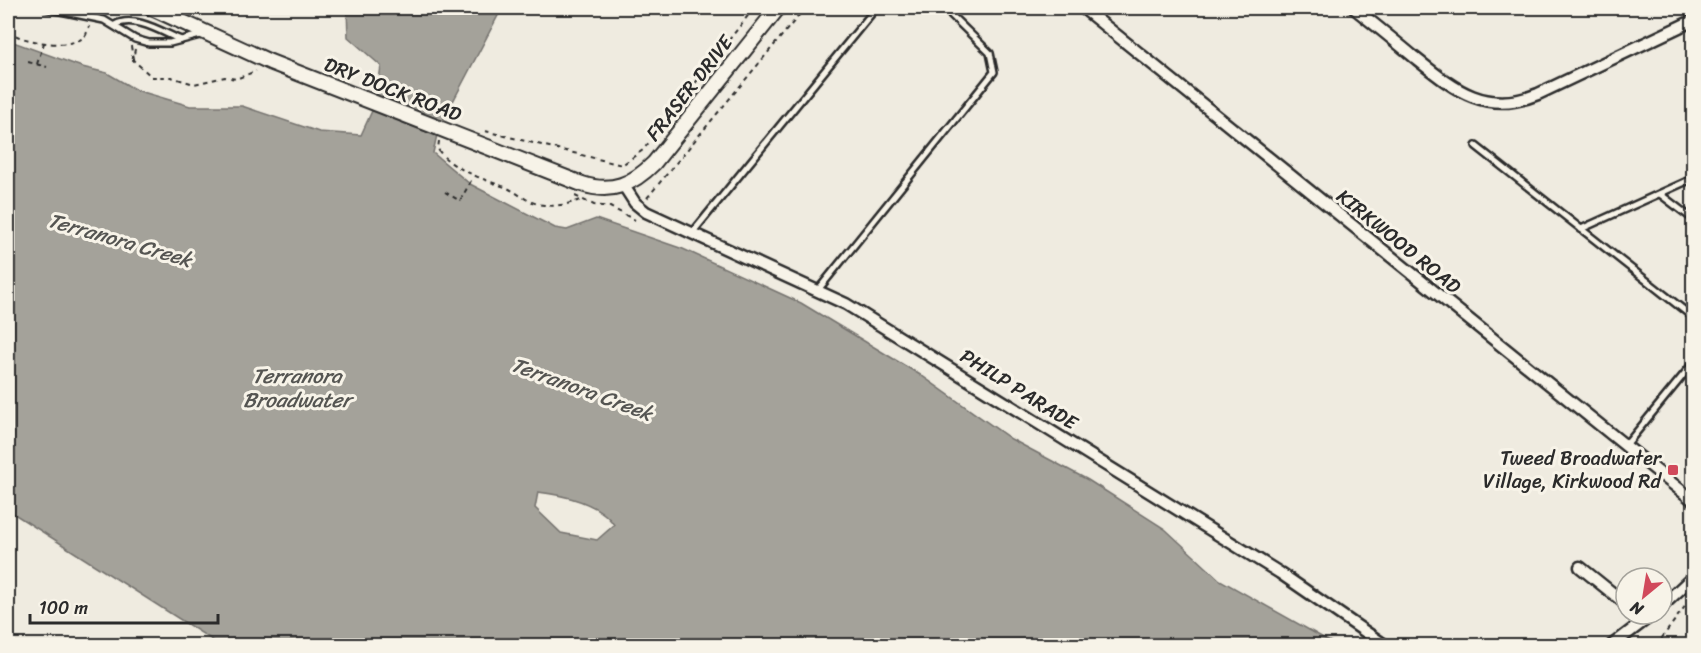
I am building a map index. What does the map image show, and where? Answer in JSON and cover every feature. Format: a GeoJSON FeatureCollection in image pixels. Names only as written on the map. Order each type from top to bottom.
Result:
{"type":"FeatureCollection","features":[{"type":"Feature","properties":{"kind":"street","name":"DRY DOCK ROAD"},"geometry":{"type":"LineString","coordinates":[[152,8],[270,62],[363,98],[471,134],[589,186],[605,189],[624,186]]}},
{"type":"Feature","properties":{"kind":"street","name":"FRASER DRIVE"},"geometry":{"type":"LineString","coordinates":[[624,186],[639,178],[663,153],[778,8]]}},
{"type":"Feature","properties":{"kind":"street","name":"KIRKWOOD ROAD"},"geometry":{"type":"LineString","coordinates":[[1083,8],[1694,501]]}},
{"type":"Feature","properties":{"kind":"street"},"geometry":{"type":"LineString","coordinates":[[1354,8],[1437,75],[1470,96],[1498,102],[1527,98],[1694,20]]}},
{"type":"Feature","properties":{"kind":"street","name":"PHILP PARADE"},"geometry":{"type":"LineString","coordinates":[[624,186],[640,208],[818,290],[956,370],[1280,573],[1386,645]]}},
{"type":"Feature","properties":{"kind":"street"},"geometry":{"type":"LineString","coordinates":[[1580,567],[1614,594]]}},
{"type":"Feature","properties":{"kind":"street"},"geometry":{"type":"LineString","coordinates":[[1674,595],[1694,576]]}},
{"type":"Feature","properties":{"kind":"street"},"geometry":{"type":"LineString","coordinates":[[1611,645],[1634,626]]}},
{"type":"Feature","properties":{"kind":"lane"},"geometry":{"type":"LineString","coordinates":[[46,8],[93,17],[115,25],[139,41],[170,43],[208,33]]}},
{"type":"Feature","properties":{"kind":"lane"},"geometry":{"type":"LineString","coordinates":[[693,232],[876,8]]}},
{"type":"Feature","properties":{"kind":"lane"},"geometry":{"type":"LineString","coordinates":[[818,290],[994,72],[990,53],[944,8]]}},
{"type":"Feature","properties":{"kind":"lane"},"geometry":{"type":"LineString","coordinates":[[115,25],[129,22],[154,28],[181,40]]}},
{"type":"Feature","properties":{"kind":"lane"},"geometry":{"type":"LineString","coordinates":[[1476,146],[1694,318]]}},
{"type":"Feature","properties":{"kind":"lane"},"geometry":{"type":"LineString","coordinates":[[1581,229],[1694,178]]}},
{"type":"Feature","properties":{"kind":"lane"},"geometry":{"type":"LineString","coordinates":[[1660,194],[1694,220]]}},
{"type":"Feature","properties":{"kind":"lane"},"geometry":{"type":"LineString","coordinates":[[1625,447],[1694,362]]}},
{"type":"Feature","properties":{"kind":"path"},"geometry":{"type":"LineString","coordinates":[[471,134],[622,165],[627,163],[643,150],[754,8]]}},
{"type":"Feature","properties":{"kind":"path"},"geometry":{"type":"LineString","coordinates":[[646,201],[805,8]]}},
{"type":"Feature","properties":{"kind":"path"},"geometry":{"type":"LineString","coordinates":[[8,31],[27,41],[69,43],[84,36],[87,28],[93,24]]}},
{"type":"Feature","properties":{"kind":"path"},"geometry":{"type":"LineString","coordinates":[[133,60],[139,41]]}},
{"type":"Feature","properties":{"kind":"path"},"geometry":{"type":"LineString","coordinates":[[38,64],[44,43]]}},
{"type":"Feature","properties":{"kind":"path"},"geometry":{"type":"LineString","coordinates":[[129,43],[133,60],[152,77],[171,77],[194,84],[225,78],[236,79],[261,69]]}},
{"type":"Feature","properties":{"kind":"path"},"geometry":{"type":"LineString","coordinates":[[28,62],[46,67]]}},
{"type":"Feature","properties":{"kind":"path"},"geometry":{"type":"LineString","coordinates":[[8,63],[14,65]]}},
{"type":"Feature","properties":{"kind":"path"},"geometry":{"type":"LineString","coordinates":[[440,139],[438,150],[446,159],[490,183],[503,186],[520,198],[543,205],[562,206],[581,200]]}},
{"type":"Feature","properties":{"kind":"path"},"geometry":{"type":"LineString","coordinates":[[445,192],[460,201],[473,177]]}},
{"type":"Feature","properties":{"kind":"path"},"geometry":{"type":"LineString","coordinates":[[1656,645],[1694,594]]}},
{"type":"Feature","properties":{"kind":"water","name":"Terranora Broadwater"},"geometry":{"type":"Polygon","coordinates":[[[347,8],[502,8],[438,130],[433,153],[470,184],[555,228],[567,230],[596,219],[683,249],[801,303],[922,376],[1011,439],[1088,480],[1165,529],[1220,580],[1336,645],[220,645],[8,510],[8,40],[82,67],[107,73],[136,90],[190,106],[242,106],[319,132],[361,135],[376,102],[381,66],[348,37],[347,8]],[[538,492],[535,508],[561,533],[597,540],[614,525],[600,511],[580,501],[538,492]]]}},
{"type":"Feature","properties":{"kind":"place","name":"Tweed Broadwater Village, Kirkwood Rd"},"geometry":{"type":"Point","coordinates":[1673,470]}},
{"type":"Feature","properties":{"kind":"water label","name":"Terranora Creek"},"geometry":{"type":"Point","coordinates":[120,240]}},
{"type":"Feature","properties":{"kind":"water label","name":"Terranora Creek"},"geometry":{"type":"Point","coordinates":[582,389]}}]}
